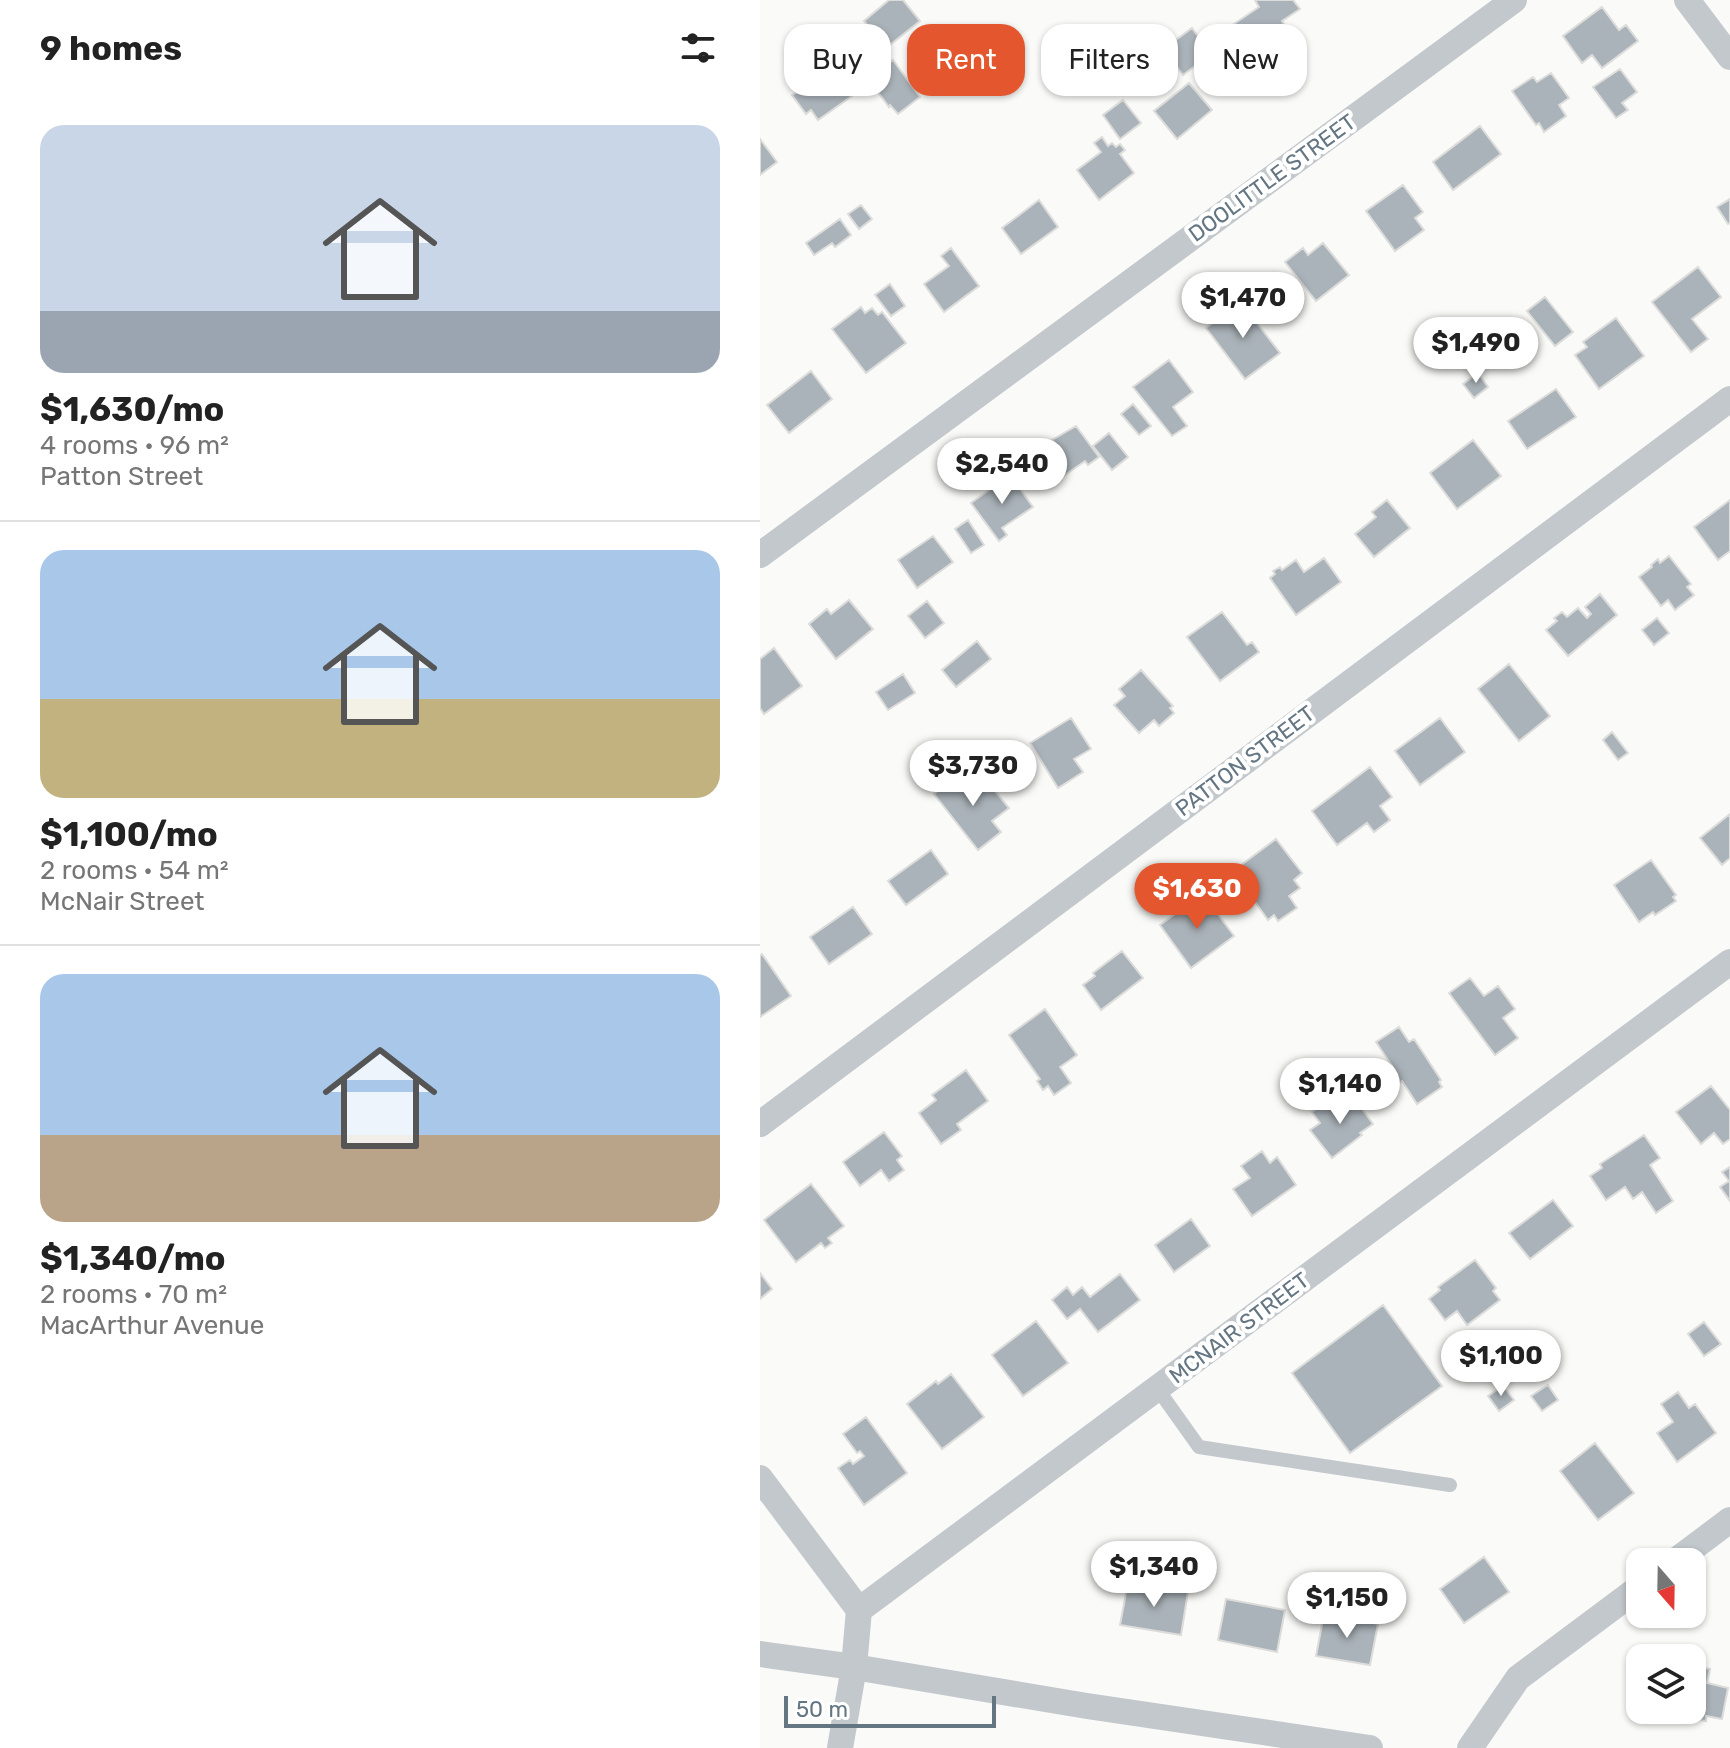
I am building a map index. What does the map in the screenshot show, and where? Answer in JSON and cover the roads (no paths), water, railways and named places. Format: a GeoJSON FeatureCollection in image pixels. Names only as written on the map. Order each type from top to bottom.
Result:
{"type":"FeatureCollection","features":[{"type":"Feature","properties":{"kind":"street","name":"DOOLITTLE STREET"},"geometry":{"type":"LineString","coordinates":[[760,555],[1514,0]]}},
{"type":"Feature","properties":{"kind":"street"},"geometry":{"type":"LineString","coordinates":[[1687,0],[1730,57]]}},
{"type":"Feature","properties":{"kind":"street","name":"PATTON STREET"},"geometry":{"type":"LineString","coordinates":[[760,1124],[1730,399]]}},
{"type":"Feature","properties":{"kind":"street","name":"MCNAIR STREET"},"geometry":{"type":"LineString","coordinates":[[859,1610],[1730,962]]}},
{"type":"Feature","properties":{"kind":"street"},"geometry":{"type":"LineString","coordinates":[[760,1478],[859,1610],[854,1667],[840,1748]]}},
{"type":"Feature","properties":{"kind":"street"},"geometry":{"type":"LineString","coordinates":[[1693,1548],[1730,1520]]}},
{"type":"Feature","properties":{"kind":"street"},"geometry":{"type":"LineString","coordinates":[[1470,1748],[1518,1678],[1626,1597]]}},
{"type":"Feature","properties":{"kind":"street"},"geometry":{"type":"LineString","coordinates":[[760,1654],[1370,1748]]}},
{"type":"Feature","properties":{"kind":"lane"},"geometry":{"type":"LineString","coordinates":[[1157,1388],[1199,1447],[1450,1485]]}}]}
